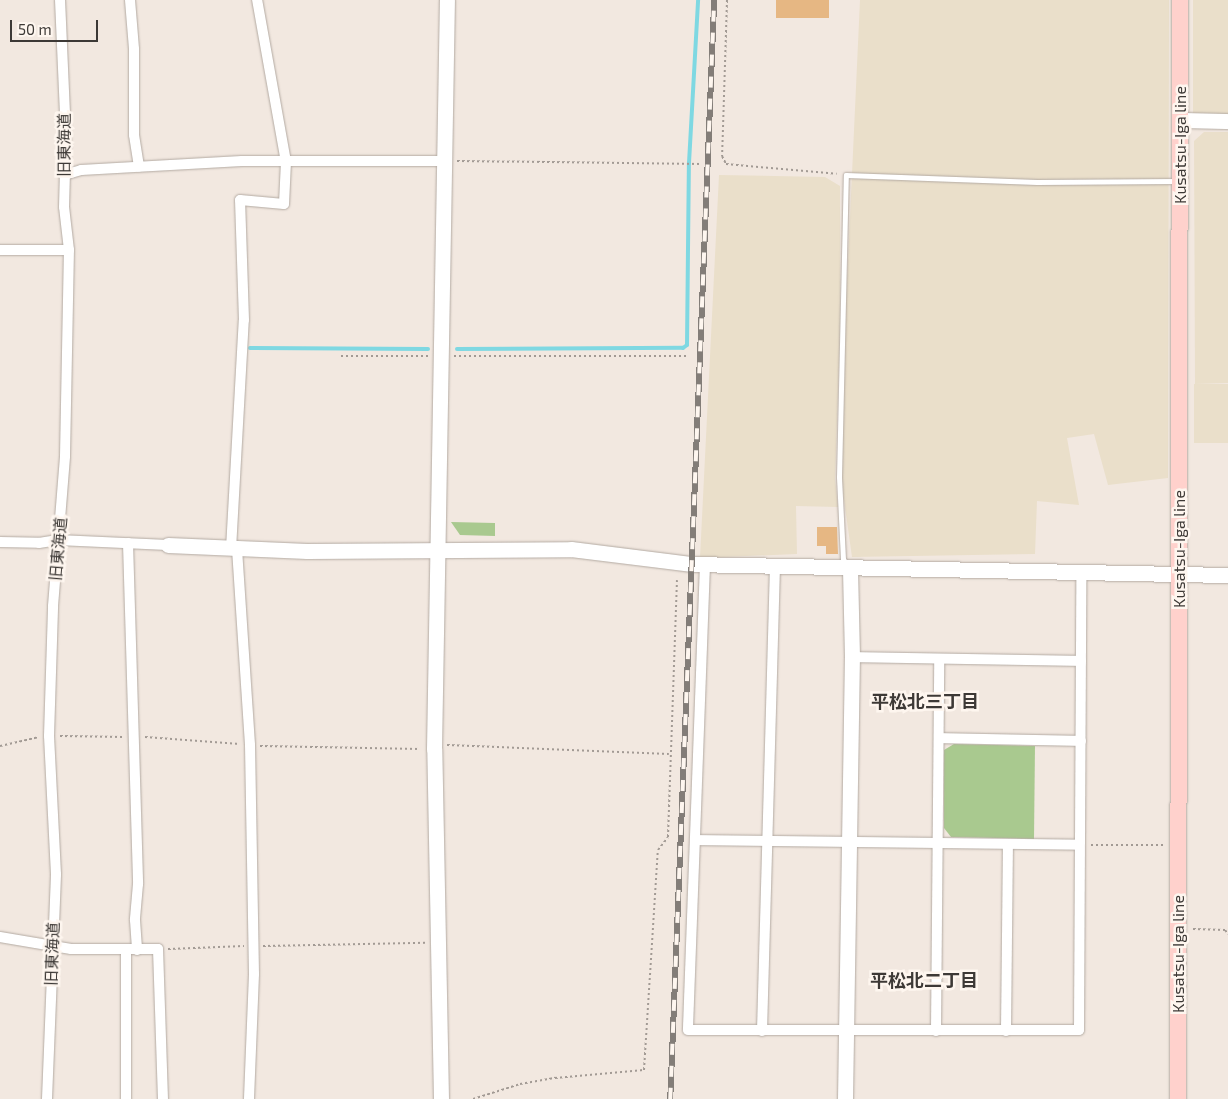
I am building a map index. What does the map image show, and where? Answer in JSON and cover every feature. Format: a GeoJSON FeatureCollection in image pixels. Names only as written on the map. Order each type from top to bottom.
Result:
{"type":"FeatureCollection","features":[{"type":"Feature","properties":{"kind":"main road","name":"Kusatsu-Iga line"},"geometry":{"type":"LineString","coordinates":[[1178,1099],[1180,0]]}},
{"type":"Feature","properties":{"kind":"street","name":"旧東海道"},"geometry":{"type":"LineString","coordinates":[[47,1099],[56,874],[49,736],[58,540],[65,456],[70,250],[64,208],[66,138],[60,0]]}},
{"type":"Feature","properties":{"kind":"street"},"geometry":{"type":"LineString","coordinates":[[130,0],[134,48],[134,135],[139,167]]}},
{"type":"Feature","properties":{"kind":"street"},"geometry":{"type":"LineString","coordinates":[[249,1099],[254,946],[250,745],[234,549],[244,320],[240,200],[284,204],[286,162],[257,0]]}},
{"type":"Feature","properties":{"kind":"street"},"geometry":{"type":"LineString","coordinates":[[440,1099],[434,749],[447,0]]}},
{"type":"Feature","properties":{"kind":"street"},"geometry":{"type":"LineString","coordinates":[[1180,120],[1228,121]]}},
{"type":"Feature","properties":{"kind":"street"},"geometry":{"type":"LineString","coordinates":[[64,175],[81,170],[139,167],[286,162],[445,161]]}},
{"type":"Feature","properties":{"kind":"street"},"geometry":{"type":"LineString","coordinates":[[0,250],[70,250]]}},
{"type":"Feature","properties":{"kind":"street"},"geometry":{"type":"LineString","coordinates":[[0,542],[39,543],[58,540],[128,542],[234,549],[436,552],[571,550],[705,564],[850,570],[1228,575]]}},
{"type":"Feature","properties":{"kind":"street"},"geometry":{"type":"LineString","coordinates":[[126,1099],[132,950],[138,884],[128,542]]}},
{"type":"Feature","properties":{"kind":"street"},"geometry":{"type":"LineString","coordinates":[[705,564],[688,1030],[1079,1030],[1081,573]]}},
{"type":"Feature","properties":{"kind":"street"},"geometry":{"type":"LineString","coordinates":[[762,1031],[775,566]]}},
{"type":"Feature","properties":{"kind":"street"},"geometry":{"type":"LineString","coordinates":[[846,1092],[852,657],[850,570]]}},
{"type":"Feature","properties":{"kind":"street"},"geometry":{"type":"LineString","coordinates":[[852,657],[1081,661]]}},
{"type":"Feature","properties":{"kind":"street"},"geometry":{"type":"LineString","coordinates":[[936,1031],[939,659]]}},
{"type":"Feature","properties":{"kind":"street"},"geometry":{"type":"LineString","coordinates":[[939,738],[1081,741]]}},
{"type":"Feature","properties":{"kind":"street"},"geometry":{"type":"LineString","coordinates":[[696,840],[1079,845]]}},
{"type":"Feature","properties":{"kind":"street"},"geometry":{"type":"LineString","coordinates":[[1006,1031],[1008,844]]}},
{"type":"Feature","properties":{"kind":"street"},"geometry":{"type":"LineString","coordinates":[[0,937],[53,943],[71,949],[158,949],[163,1099]]}},
{"type":"Feature","properties":{"kind":"lane"},"geometry":{"type":"LineString","coordinates":[[850,570],[843,559],[839,477],[846,175],[1037,182],[1180,182]]}},
{"type":"Feature","properties":{"kind":"path"},"geometry":{"type":"LineString","coordinates":[[727,0],[722,156],[726,164],[846,175]]}},
{"type":"Feature","properties":{"kind":"path"},"geometry":{"type":"LineString","coordinates":[[445,161],[702,164]]}},
{"type":"Feature","properties":{"kind":"path"},"geometry":{"type":"LineString","coordinates":[[341,356],[687,356]]}},
{"type":"Feature","properties":{"kind":"path"},"geometry":{"type":"LineString","coordinates":[[473,1099],[520,1084],[555,1078],[644,1070],[658,850],[668,837],[669,754],[676,580]]}},
{"type":"Feature","properties":{"kind":"path"},"geometry":{"type":"LineString","coordinates":[[0,746],[49,736]]}},
{"type":"Feature","properties":{"kind":"path"},"geometry":{"type":"LineString","coordinates":[[434,749],[444,745],[669,754]]}},
{"type":"Feature","properties":{"kind":"path"},"geometry":{"type":"LineString","coordinates":[[1079,845],[1169,845]]}},
{"type":"Feature","properties":{"kind":"path"},"geometry":{"type":"LineString","coordinates":[[1188,929],[1225,930],[1228,934]]}},
{"type":"Feature","properties":{"kind":"path"},"geometry":{"type":"LineString","coordinates":[[158,949],[438,942]]}},
{"type":"Feature","properties":{"kind":"shaded area"},"geometry":{"type":"Polygon","coordinates":[[[860,0],[1169,0],[1168,478],[1108,485],[1094,434],[1067,438],[1079,505],[1037,501],[1035,554],[852,557],[841,479],[842,391],[860,0]]]}},
{"type":"Feature","properties":{"kind":"shaded area"},"geometry":{"type":"Polygon","coordinates":[[[1193,0],[1228,0],[1228,115],[1193,115],[1193,0]]]}},
{"type":"Feature","properties":{"kind":"shaded area"},"geometry":{"type":"Polygon","coordinates":[[[1204,132],[1228,132],[1228,383],[1195,384],[1194,141],[1204,132]]]}},
{"type":"Feature","properties":{"kind":"shaded area"},"geometry":{"type":"Polygon","coordinates":[[[719,175],[825,177],[840,186],[840,335],[835,479],[838,507],[796,506],[797,554],[700,558],[719,175]]]}},
{"type":"Feature","properties":{"kind":"shaded area"},"geometry":{"type":"Polygon","coordinates":[[[1194,384],[1228,384],[1228,443],[1194,443],[1194,384]]]}},
{"type":"Feature","properties":{"kind":"green space"},"geometry":{"type":"Polygon","coordinates":[[[451,522],[495,523],[495,536],[460,535],[451,522]]]}},
{"type":"Feature","properties":{"kind":"green space"},"geometry":{"type":"Polygon","coordinates":[[[954,744],[1035,746],[1034,839],[951,837],[944,828],[944,750],[954,744]]]}},
{"type":"Feature","properties":{"kind":"building"},"geometry":{"type":"Polygon","coordinates":[[[776,0],[829,0],[829,18],[776,18],[776,0]]]}},
{"type":"Feature","properties":{"kind":"building"},"geometry":{"type":"Polygon","coordinates":[[[817,527],[837,527],[838,554],[826,554],[826,546],[817,546],[817,527]]]}},
{"type":"Feature","properties":{"kind":"waterway"},"geometry":{"type":"LineString","coordinates":[[457,349],[683,348],[687,345],[689,163],[698,0]]}},
{"type":"Feature","properties":{"kind":"waterway"},"geometry":{"type":"LineString","coordinates":[[250,348],[428,349]]}},
{"type":"Feature","properties":{"kind":"railway"},"geometry":{"type":"LineString","coordinates":[[670,1099],[714,0]]}},
{"type":"Feature","properties":{"kind":"district","name":"平松北三丁目"},"geometry":{"type":"Point","coordinates":[925,701]}},
{"type":"Feature","properties":{"kind":"district","name":"平松北二丁目"},"geometry":{"type":"Point","coordinates":[924,980]}}]}
